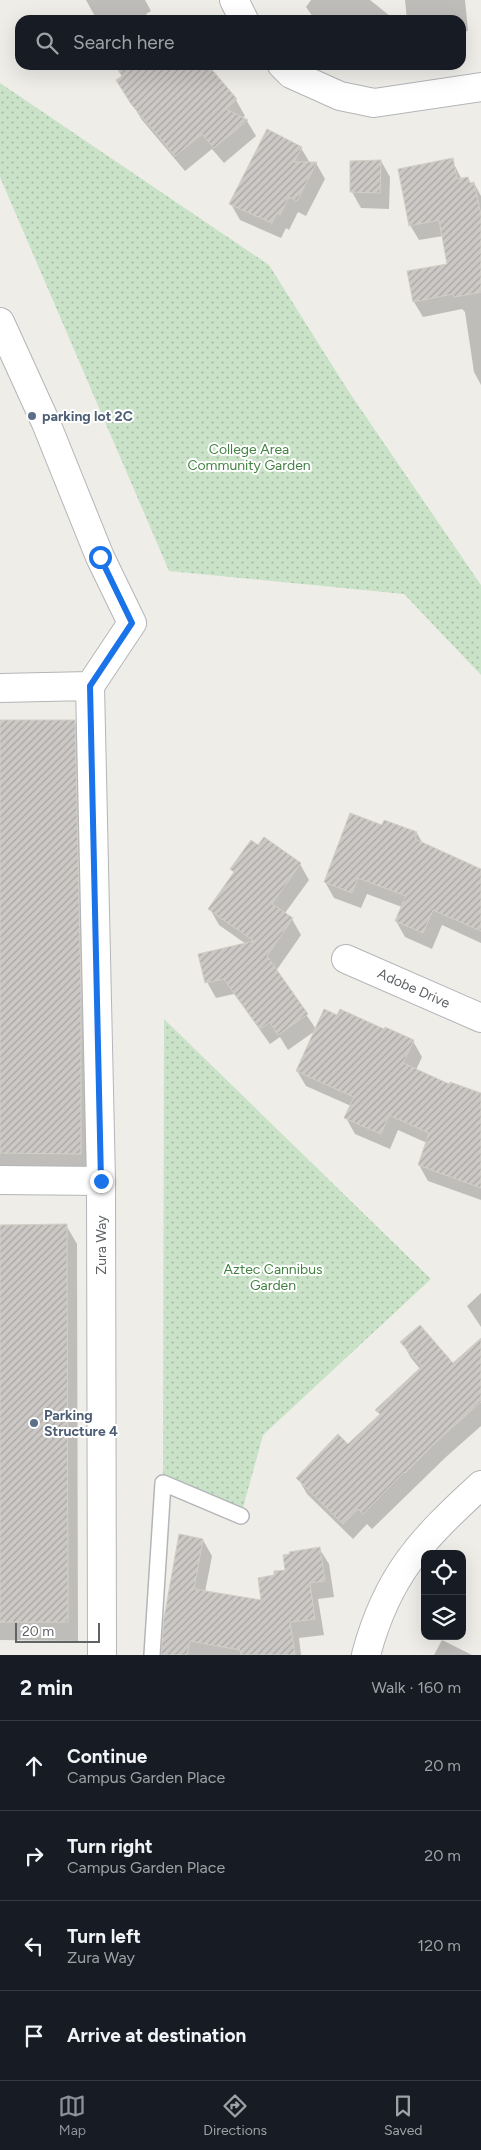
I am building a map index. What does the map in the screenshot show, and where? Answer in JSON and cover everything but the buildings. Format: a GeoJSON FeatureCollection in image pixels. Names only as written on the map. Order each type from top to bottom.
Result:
{"type":"FeatureCollection","features":[{"type":"Feature","properties":{"kind":"street"},"geometry":{"type":"LineString","coordinates":[[234,0],[242,15]]}},
{"type":"Feature","properties":{"kind":"street"},"geometry":{"type":"LineString","coordinates":[[287,70],[291,74],[340,96],[374,103],[481,87]]}},
{"type":"Feature","properties":{"kind":"street"},"geometry":{"type":"LineString","coordinates":[[0,322],[46,422],[100,557],[132,623],[90,686],[0,688]]}},
{"type":"Feature","properties":{"kind":"street","name":"Zura Way"},"geometry":{"type":"LineString","coordinates":[[90,686],[101,1181],[102,1655]]}},
{"type":"Feature","properties":{"kind":"street","name":"Adobe Drive"},"geometry":{"type":"LineString","coordinates":[[346,959],[481,1018]]}},
{"type":"Feature","properties":{"kind":"street"},"geometry":{"type":"LineString","coordinates":[[0,1180],[101,1181]]}},
{"type":"Feature","properties":{"kind":"street"},"geometry":{"type":"LineString","coordinates":[[366,1655],[373,1628],[382,1605],[402,1569],[421,1542],[481,1485]]}},
{"type":"Feature","properties":{"kind":"lane"},"geometry":{"type":"LineString","coordinates":[[152,1655],[163,1483],[241,1516]]}},
{"type":"Feature","properties":{"kind":"green space","name":"College Area Community Garden"},"geometry":{"type":"Polygon","coordinates":[[[0,83],[269,265],[349,392],[481,585],[481,675],[404,594],[169,571],[0,177],[0,83]]]}},
{"type":"Feature","properties":{"kind":"green space","name":"Aztec Cannibus Garden"},"geometry":{"type":"Polygon","coordinates":[[[164,1019],[431,1279],[263,1435],[241,1515],[163,1483],[164,1019]]]}},
{"type":"Feature","properties":{"kind":"place","name":"parking lot 2C"},"geometry":{"type":"Point","coordinates":[32,416]}},
{"type":"Feature","properties":{"kind":"place","name":"Parking Structure 4"},"geometry":{"type":"Point","coordinates":[34,1423]}},
{"type":"Feature","properties":{"kind":"route"},"geometry":{"type":"LineString","coordinates":[[100,557],[132,623],[90,686],[101,1181]]}}]}
